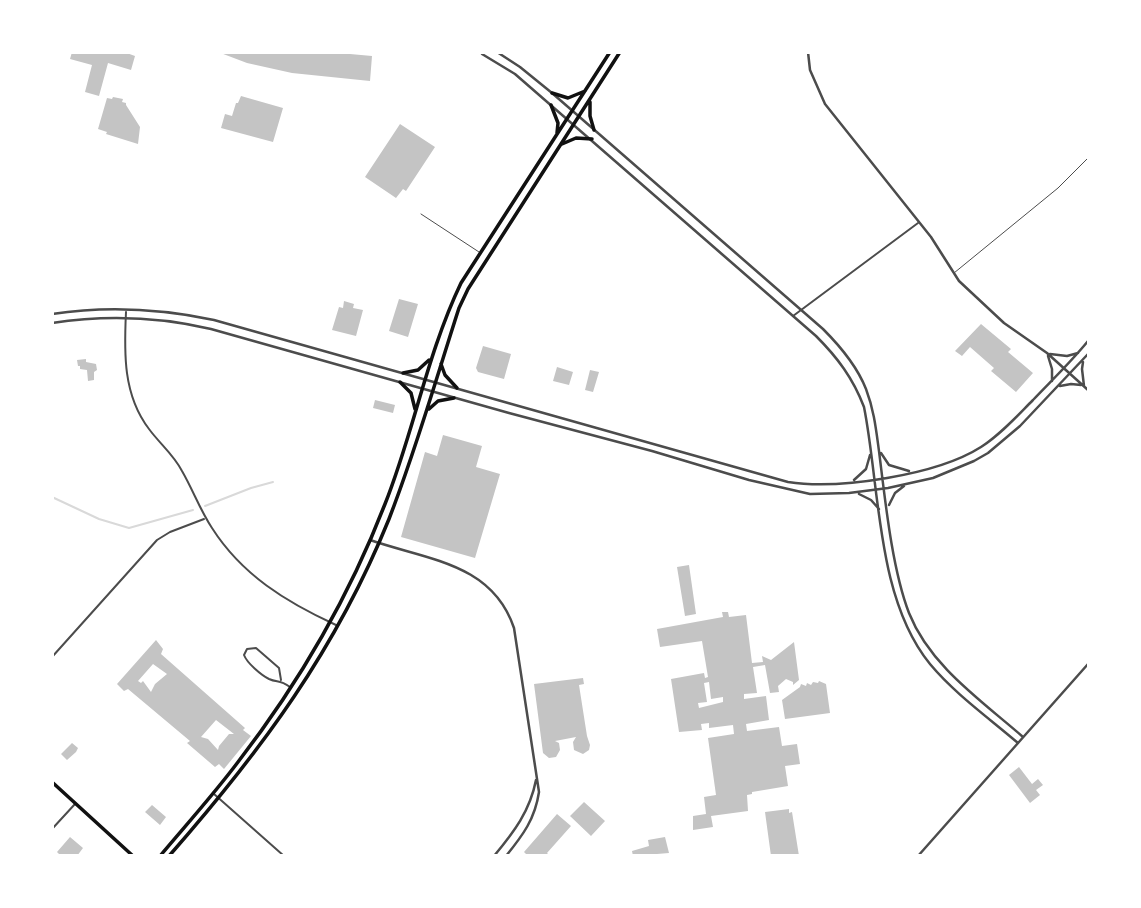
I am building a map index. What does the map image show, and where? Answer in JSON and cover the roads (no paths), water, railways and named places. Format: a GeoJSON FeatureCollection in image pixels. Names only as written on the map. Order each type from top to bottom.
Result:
{"type":"FeatureCollection","features":[{"type":"Feature","properties":{"kind":"main road"},"geometry":{"type":"LineString","coordinates":[[160,856],[242,757],[291,688],[330,623],[390,493],[431,359],[452,302],[479,252],[610,52]]}},
{"type":"Feature","properties":{"kind":"main road"},"geometry":{"type":"LineString","coordinates":[[169,856],[219,799],[287,709],[338,626],[378,543],[427,410],[459,308],[487,257],[620,52]]}},
{"type":"Feature","properties":{"kind":"main road"},"geometry":{"type":"LineString","coordinates":[[552,93],[568,98],[586,90]]}},
{"type":"Feature","properties":{"kind":"main road"},"geometry":{"type":"LineString","coordinates":[[591,96],[589,110],[594,130]]}},
{"type":"Feature","properties":{"kind":"main road"},"geometry":{"type":"LineString","coordinates":[[551,104],[558,123],[556,135]]}},
{"type":"Feature","properties":{"kind":"main road"},"geometry":{"type":"LineString","coordinates":[[560,145],[576,138],[592,139]]}},
{"type":"Feature","properties":{"kind":"main road"},"geometry":{"type":"LineString","coordinates":[[403,373],[418,370],[431,359]]}},
{"type":"Feature","properties":{"kind":"main road"},"geometry":{"type":"LineString","coordinates":[[441,362],[445,375],[457,388]]}},
{"type":"Feature","properties":{"kind":"main road"},"geometry":{"type":"LineString","coordinates":[[400,382],[411,393],[416,411]]}},
{"type":"Feature","properties":{"kind":"main road"},"geometry":{"type":"LineString","coordinates":[[427,410],[438,401],[454,398]]}},
{"type":"Feature","properties":{"kind":"main road"},"geometry":{"type":"LineString","coordinates":[[52,782],[133,856]]}},
{"type":"Feature","properties":{"kind":"street"},"geometry":{"type":"LineString","coordinates":[[497,52],[552,93],[823,329],[846,354],[865,386],[877,422],[887,508],[910,614],[925,644],[946,670],[1023,737]]}},
{"type":"Feature","properties":{"kind":"street"},"geometry":{"type":"LineString","coordinates":[[808,52],[810,70],[825,104],[919,222],[967,289],[1004,323],[1047,353],[1088,390]]}},
{"type":"Feature","properties":{"kind":"street"},"geometry":{"type":"LineString","coordinates":[[482,54],[515,74],[592,139],[838,359],[864,407],[883,540],[902,617],[917,645],[940,676],[1018,743]]}},
{"type":"Feature","properties":{"kind":"street"},"geometry":{"type":"LineString","coordinates":[[793,316],[919,222]]}},
{"type":"Feature","properties":{"kind":"street"},"geometry":{"type":"LineString","coordinates":[[126,311],[125,360],[135,404],[148,428],[182,470],[206,518],[229,551],[259,581],[292,604],[338,626]]}},
{"type":"Feature","properties":{"kind":"street"},"geometry":{"type":"LineString","coordinates":[[52,314],[126,311],[196,317],[800,484],[883,478],[947,462],[983,446],[1014,420],[1088,341]]}},
{"type":"Feature","properties":{"kind":"street"},"geometry":{"type":"LineString","coordinates":[[52,323],[125,319],[195,325],[652,451],[786,491],[810,494],[856,493],[907,484],[933,478],[988,453],[1020,426],[1088,354]]}},
{"type":"Feature","properties":{"kind":"street"},"geometry":{"type":"LineString","coordinates":[[1047,353],[1067,356],[1079,353]]}},
{"type":"Feature","properties":{"kind":"street"},"geometry":{"type":"LineString","coordinates":[[1047,353],[1052,369],[1052,381]]}},
{"type":"Feature","properties":{"kind":"street"},"geometry":{"type":"LineString","coordinates":[[838,359],[846,354]]}},
{"type":"Feature","properties":{"kind":"street"},"geometry":{"type":"LineString","coordinates":[[1084,358],[1084,386]]}},
{"type":"Feature","properties":{"kind":"street"},"geometry":{"type":"LineString","coordinates":[[1059,386],[1084,386]]}},
{"type":"Feature","properties":{"kind":"street"},"geometry":{"type":"LineString","coordinates":[[879,451],[889,465],[912,471]]}},
{"type":"Feature","properties":{"kind":"street"},"geometry":{"type":"LineString","coordinates":[[851,482],[864,472],[871,453]]}},
{"type":"Feature","properties":{"kind":"street"},"geometry":{"type":"LineString","coordinates":[[730,475],[733,467]]}},
{"type":"Feature","properties":{"kind":"street"},"geometry":{"type":"LineString","coordinates":[[887,508],[895,493],[907,484]]}},
{"type":"Feature","properties":{"kind":"street"},"geometry":{"type":"LineString","coordinates":[[856,493],[871,500],[879,509]]}},
{"type":"Feature","properties":{"kind":"street"},"geometry":{"type":"LineString","coordinates":[[52,657],[157,540],[206,518]]}},
{"type":"Feature","properties":{"kind":"street"},"geometry":{"type":"LineString","coordinates":[[370,540],[459,568],[476,576],[502,600],[514,628],[539,792],[534,815],[523,836],[506,856]]}},
{"type":"Feature","properties":{"kind":"street"},"geometry":{"type":"LineString","coordinates":[[281,680],[279,668],[256,648],[247,649],[244,655],[246,660],[269,679],[281,680],[291,688]]}},
{"type":"Feature","properties":{"kind":"street"},"geometry":{"type":"LineString","coordinates":[[918,856],[1088,664]]}},
{"type":"Feature","properties":{"kind":"street"},"geometry":{"type":"LineString","coordinates":[[494,856],[525,816],[537,777]]}},
{"type":"Feature","properties":{"kind":"street"},"geometry":{"type":"LineString","coordinates":[[213,793],[284,856]]}},
{"type":"Feature","properties":{"kind":"street"},"geometry":{"type":"LineString","coordinates":[[52,829],[75,804]]}},
{"type":"Feature","properties":{"kind":"lane"},"geometry":{"type":"LineString","coordinates":[[954,273],[1058,188],[1088,159]]}},
{"type":"Feature","properties":{"kind":"lane"},"geometry":{"type":"LineString","coordinates":[[421,214],[487,257]]}},
{"type":"Feature","properties":{"kind":"waterway"},"geometry":{"type":"LineString","coordinates":[[205,506],[273,482]]}},
{"type":"Feature","properties":{"kind":"waterway"},"geometry":{"type":"LineString","coordinates":[[52,497],[99,519],[129,528],[193,510]]}}]}
